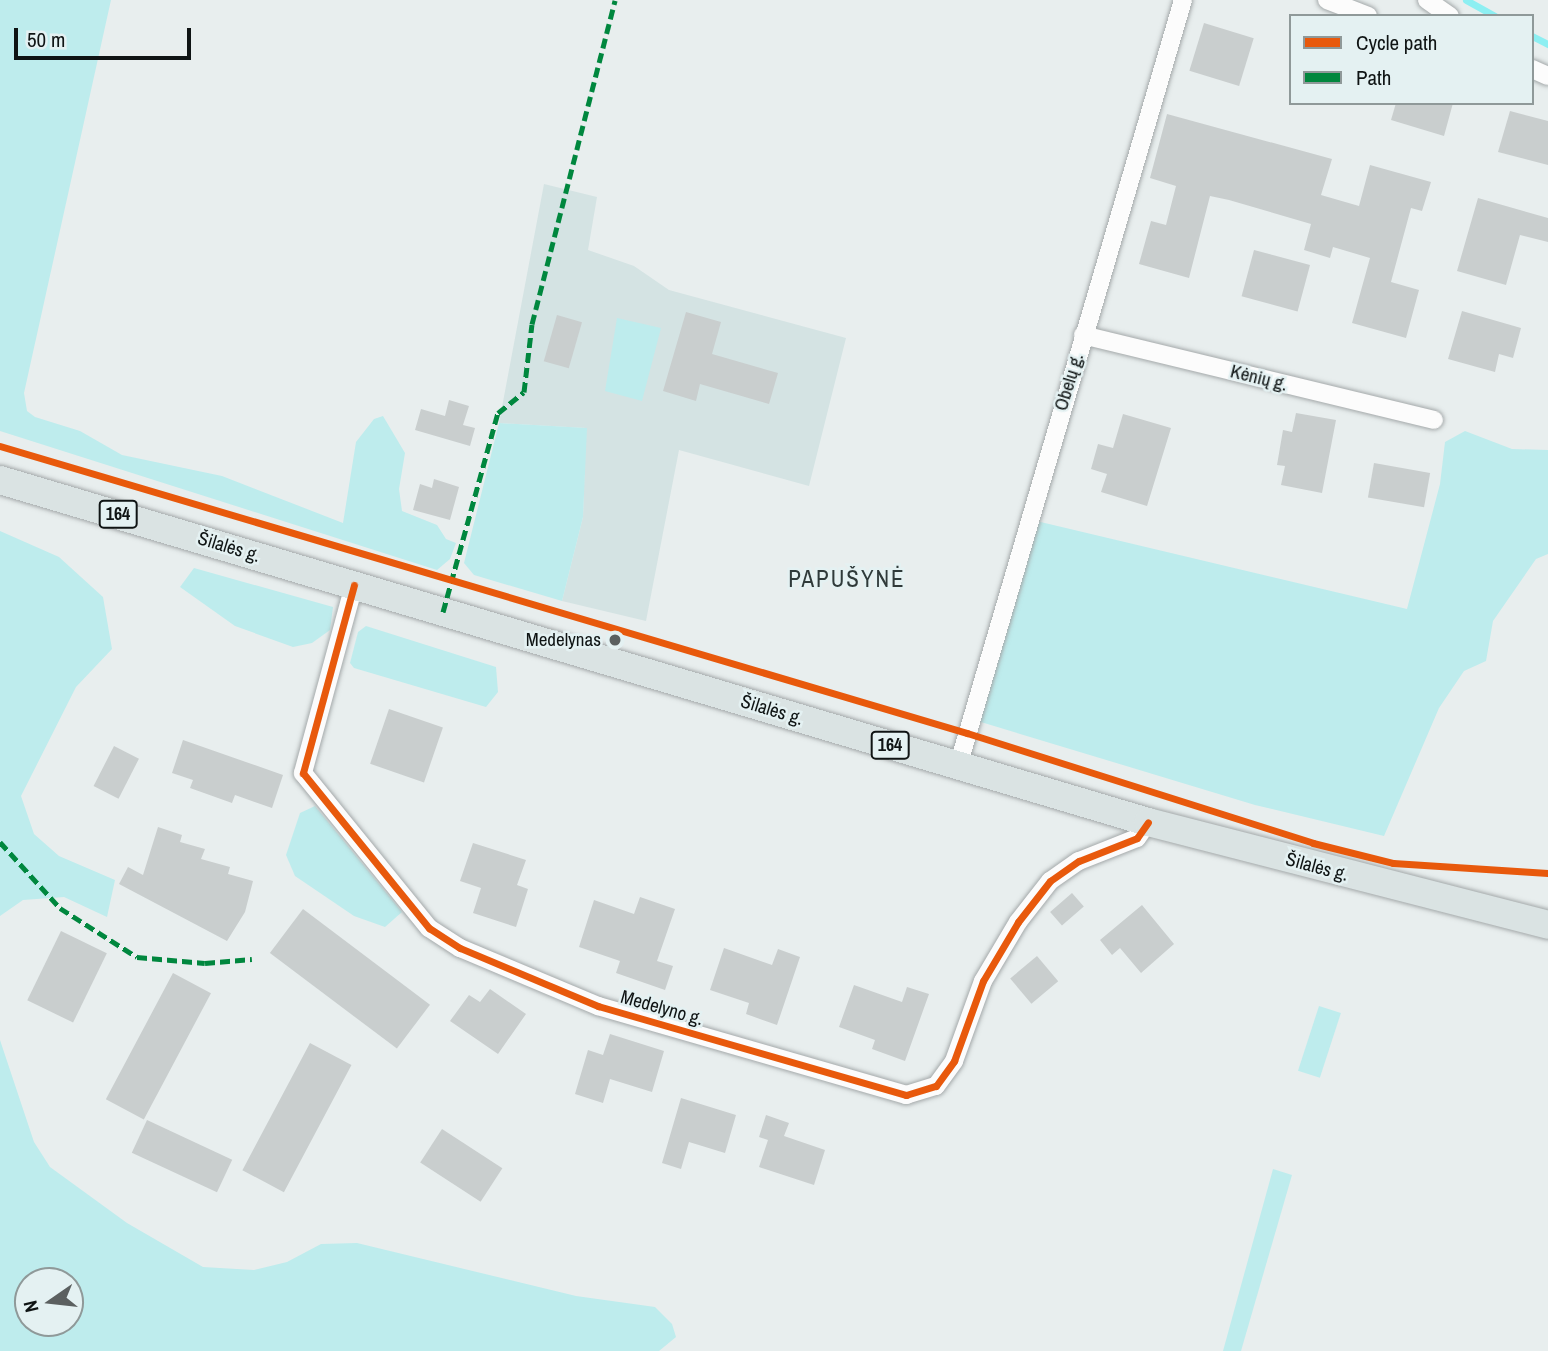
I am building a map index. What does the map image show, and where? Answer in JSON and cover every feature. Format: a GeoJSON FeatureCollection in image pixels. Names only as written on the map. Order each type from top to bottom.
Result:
{"type":"FeatureCollection","features":[{"type":"Feature","properties":{"kind":"main road","name":"Šilalės g."},"geometry":{"type":"LineString","coordinates":[[0,480],[1148,822],[1548,925]]}},
{"type":"Feature","properties":{"kind":"street","name":"Obelų g."},"geometry":{"type":"LineString","coordinates":[[958,766],[1183,0]]}},
{"type":"Feature","properties":{"kind":"street"},"geometry":{"type":"LineString","coordinates":[[1327,0],[1363,14]]}},
{"type":"Feature","properties":{"kind":"street"},"geometry":{"type":"LineString","coordinates":[[1427,0],[1447,14]]}},
{"type":"Feature","properties":{"kind":"street","name":"Kėnių g."},"geometry":{"type":"LineString","coordinates":[[1083,335],[1434,420]]}},
{"type":"Feature","properties":{"kind":"street","name":"Medelyno g."},"geometry":{"type":"LineString","coordinates":[[354,585],[303,774],[429,928],[460,947],[598,1006],[906,1095],[936,1086],[954,1061],[983,981],[1018,922],[1050,881],[1079,862],[1137,838],[1148,822]]}},
{"type":"Feature","properties":{"kind":"shaded area"},"geometry":{"type":"Polygon","coordinates":[[[0,0],[111,0],[24,393],[27,411],[35,417],[80,431],[122,455],[222,476],[343,523],[356,442],[374,419],[383,416],[405,453],[399,489],[402,511],[437,525],[446,539],[456,543],[450,559],[437,570],[0,431],[0,0]]]}},
{"type":"Feature","properties":{"kind":"shaded area"},"geometry":{"type":"Polygon","coordinates":[[[544,184],[597,197],[588,250],[634,266],[669,290],[846,338],[809,486],[679,450],[646,621],[562,601],[583,517],[586,428],[499,423],[544,184]]]}},
{"type":"Feature","properties":{"kind":"shaded area"},"geometry":{"type":"Polygon","coordinates":[[[617,318],[661,328],[642,401],[605,391],[617,318]]]}},
{"type":"Feature","properties":{"kind":"shaded area"},"geometry":{"type":"Polygon","coordinates":[[[499,423],[587,428],[583,517],[562,601],[474,575],[464,563],[499,423]]]}},
{"type":"Feature","properties":{"kind":"shaded area"},"geometry":{"type":"Polygon","coordinates":[[[1465,431],[1512,449],[1548,450],[1548,554],[1536,559],[1493,621],[1486,661],[1464,671],[1439,708],[1384,836],[1255,805],[971,719],[1028,519],[1407,609],[1440,484],[1445,442],[1465,431]]]}},
{"type":"Feature","properties":{"kind":"shaded area"},"geometry":{"type":"Polygon","coordinates":[[[0,531],[59,557],[103,597],[112,649],[76,687],[21,796],[34,834],[59,856],[115,880],[107,917],[64,897],[23,900],[0,916],[0,531]]]}},
{"type":"Feature","properties":{"kind":"shaded area"},"geometry":{"type":"Polygon","coordinates":[[[194,568],[333,607],[330,630],[312,643],[293,647],[235,626],[180,587],[194,568]]]}},
{"type":"Feature","properties":{"kind":"shaded area"},"geometry":{"type":"Polygon","coordinates":[[[366,626],[496,667],[498,692],[486,707],[354,668],[350,663],[358,632],[366,626]]]}},
{"type":"Feature","properties":{"kind":"shaded area"},"geometry":{"type":"Polygon","coordinates":[[[315,806],[402,912],[385,927],[354,916],[295,876],[286,855],[300,813],[315,806]]]}},
{"type":"Feature","properties":{"kind":"shaded area"},"geometry":{"type":"Polygon","coordinates":[[[1319,1006],[1341,1013],[1320,1078],[1298,1071],[1319,1006]]]}},
{"type":"Feature","properties":{"kind":"shaded area"},"geometry":{"type":"Polygon","coordinates":[[[0,1040],[34,1142],[50,1167],[127,1223],[203,1267],[254,1270],[287,1262],[321,1244],[357,1243],[576,1296],[655,1307],[672,1324],[676,1337],[659,1351],[0,1351],[0,1040]]]}},
{"type":"Feature","properties":{"kind":"shaded area"},"geometry":{"type":"Polygon","coordinates":[[[1273,1169],[1292,1175],[1241,1351],[1223,1351],[1273,1169]]]}},
{"type":"Feature","properties":{"kind":"building"},"geometry":{"type":"Polygon","coordinates":[[[1204,23],[1254,38],[1239,86],[1189,71],[1204,23]]]}},
{"type":"Feature","properties":{"kind":"building"},"geometry":{"type":"Polygon","coordinates":[[[1395,105],[1452,105],[1444,136],[1391,120],[1395,105]]]}},
{"type":"Feature","properties":{"kind":"building"},"geometry":{"type":"Polygon","coordinates":[[[1510,111],[1548,121],[1548,165],[1498,152],[1510,111]]]}},
{"type":"Feature","properties":{"kind":"building"},"geometry":{"type":"Polygon","coordinates":[[[1167,114],[1332,159],[1321,195],[1359,206],[1370,165],[1431,182],[1422,211],[1411,208],[1391,282],[1419,290],[1406,338],[1352,323],[1370,258],[1333,247],[1330,258],[1304,250],[1311,224],[1229,200],[1210,196],[1189,278],[1139,264],[1151,221],[1166,225],[1176,186],[1150,178],[1167,114]]]}},
{"type":"Feature","properties":{"kind":"building"},"geometry":{"type":"Polygon","coordinates":[[[1478,198],[1548,218],[1548,242],[1520,235],[1506,285],[1457,271],[1478,198]]]}},
{"type":"Feature","properties":{"kind":"building"},"geometry":{"type":"Polygon","coordinates":[[[1254,250],[1310,265],[1298,311],[1242,296],[1254,250]]]}},
{"type":"Feature","properties":{"kind":"building"},"geometry":{"type":"Polygon","coordinates":[[[1462,311],[1521,328],[1513,358],[1499,354],[1495,372],[1448,359],[1462,311]]]}},
{"type":"Feature","properties":{"kind":"building"},"geometry":{"type":"Polygon","coordinates":[[[686,312],[721,322],[712,354],[778,373],[769,404],[700,384],[696,401],[663,391],[686,312]]]}},
{"type":"Feature","properties":{"kind":"building"},"geometry":{"type":"Polygon","coordinates":[[[557,315],[582,322],[569,368],[544,361],[557,315]]]}},
{"type":"Feature","properties":{"kind":"building"},"geometry":{"type":"Polygon","coordinates":[[[449,400],[469,406],[463,425],[475,428],[470,446],[415,430],[421,409],[445,416],[449,400]]]}},
{"type":"Feature","properties":{"kind":"building"},"geometry":{"type":"Polygon","coordinates":[[[1296,413],[1336,420],[1322,493],[1281,485],[1285,466],[1277,465],[1283,430],[1292,432],[1296,413]]]}},
{"type":"Feature","properties":{"kind":"building"},"geometry":{"type":"Polygon","coordinates":[[[1123,414],[1171,428],[1147,506],[1101,492],[1107,474],[1091,469],[1098,444],[1113,448],[1123,414]]]}},
{"type":"Feature","properties":{"kind":"building"},"geometry":{"type":"Polygon","coordinates":[[[1374,463],[1430,473],[1424,507],[1368,497],[1374,463]]]}},
{"type":"Feature","properties":{"kind":"building"},"geometry":{"type":"Polygon","coordinates":[[[434,479],[459,487],[450,520],[413,510],[420,484],[432,488],[434,479]]]}},
{"type":"Feature","properties":{"kind":"building"},"geometry":{"type":"Polygon","coordinates":[[[389,709],[443,728],[424,782],[370,764],[389,709]]]}},
{"type":"Feature","properties":{"kind":"building"},"geometry":{"type":"Polygon","coordinates":[[[183,740],[283,775],[272,808],[235,795],[232,803],[190,788],[193,780],[172,773],[183,740]]]}},
{"type":"Feature","properties":{"kind":"building"},"geometry":{"type":"Polygon","coordinates":[[[114,746],[139,759],[119,799],[94,786],[114,746]]]}},
{"type":"Feature","properties":{"kind":"building"},"geometry":{"type":"Polygon","coordinates":[[[158,827],[182,835],[180,842],[205,849],[201,859],[230,867],[228,874],[253,881],[245,912],[227,941],[119,884],[128,867],[143,875],[158,827]]]}},
{"type":"Feature","properties":{"kind":"building"},"geometry":{"type":"Polygon","coordinates":[[[473,843],[526,860],[517,885],[528,889],[516,927],[473,913],[481,888],[460,881],[473,843]]]}},
{"type":"Feature","properties":{"kind":"building"},"geometry":{"type":"Polygon","coordinates":[[[1072,893],[1084,907],[1062,926],[1050,912],[1072,893]]]}},
{"type":"Feature","properties":{"kind":"building"},"geometry":{"type":"Polygon","coordinates":[[[640,897],[675,909],[657,961],[673,966],[665,990],[616,973],[620,961],[579,947],[594,900],[634,914],[640,897]]]}},
{"type":"Feature","properties":{"kind":"building"},"geometry":{"type":"Polygon","coordinates":[[[1142,905],[1174,944],[1141,973],[1120,948],[1112,955],[1100,940],[1142,905]]]}},
{"type":"Feature","properties":{"kind":"building"},"geometry":{"type":"Polygon","coordinates":[[[303,909],[430,1005],[397,1049],[270,953],[303,909]]]}},
{"type":"Feature","properties":{"kind":"building"},"geometry":{"type":"Polygon","coordinates":[[[61,931],[107,953],[73,1023],[27,1000],[61,931]]]}},
{"type":"Feature","properties":{"kind":"building"},"geometry":{"type":"Polygon","coordinates":[[[724,948],[772,965],[778,949],[800,957],[777,1025],[746,1014],[749,1003],[710,990],[724,948]]]}},
{"type":"Feature","properties":{"kind":"building"},"geometry":{"type":"Polygon","coordinates":[[[1037,956],[1058,981],[1031,1004],[1010,978],[1037,956]]]}},
{"type":"Feature","properties":{"kind":"building"},"geometry":{"type":"Polygon","coordinates":[[[173,973],[211,993],[144,1119],[106,1099],[173,973]]]}},
{"type":"Feature","properties":{"kind":"building"},"geometry":{"type":"Polygon","coordinates":[[[854,985],[902,1002],[907,987],[929,994],[905,1061],[872,1049],[875,1040],[839,1027],[854,985]]]}},
{"type":"Feature","properties":{"kind":"building"},"geometry":{"type":"Polygon","coordinates":[[[490,989],[526,1014],[498,1054],[450,1021],[469,995],[480,1002],[490,989]]]}},
{"type":"Feature","properties":{"kind":"building"},"geometry":{"type":"Polygon","coordinates":[[[610,1034],[664,1051],[652,1092],[610,1079],[603,1103],[575,1094],[588,1050],[603,1055],[610,1034]]]}},
{"type":"Feature","properties":{"kind":"building"},"geometry":{"type":"Polygon","coordinates":[[[310,1043],[351,1065],[284,1192],[242,1170],[310,1043]]]}},
{"type":"Feature","properties":{"kind":"building"},"geometry":{"type":"Polygon","coordinates":[[[681,1098],[736,1115],[725,1153],[689,1142],[681,1169],[662,1163],[681,1098]]]}},
{"type":"Feature","properties":{"kind":"building"},"geometry":{"type":"Polygon","coordinates":[[[766,1115],[789,1123],[784,1136],[825,1150],[814,1185],[759,1167],[768,1140],[759,1137],[766,1115]]]}},
{"type":"Feature","properties":{"kind":"building"},"geometry":{"type":"Polygon","coordinates":[[[147,1120],[232,1160],[217,1192],[132,1153],[147,1120]]]}},
{"type":"Feature","properties":{"kind":"building"},"geometry":{"type":"Polygon","coordinates":[[[442,1129],[502,1168],[481,1202],[420,1163],[442,1129]]]}},
{"type":"Feature","properties":{"kind":"waterway"},"geometry":{"type":"LineString","coordinates":[[1466,0],[1491,14]]}},
{"type":"Feature","properties":{"kind":"waterway"},"geometry":{"type":"LineString","coordinates":[[1534,37],[1548,44]]}},
{"type":"Feature","properties":{"kind":"marked path"},"geometry":{"type":"LineString","coordinates":[[443,612],[498,413],[524,392],[532,324],[615,0]]}},
{"type":"Feature","properties":{"kind":"marked path"},"geometry":{"type":"LineString","coordinates":[[0,842],[60,908],[137,957],[205,963],[252,959]]}},
{"type":"Feature","properties":{"kind":"cycle path"},"geometry":{"type":"LineString","coordinates":[[0,446],[967,733],[1313,843],[1393,863],[1548,873]]}},
{"type":"Feature","properties":{"kind":"cycle path"},"geometry":{"type":"LineString","coordinates":[[354,585],[303,773],[429,928],[460,948],[598,1006],[906,1095],[936,1086],[954,1061],[983,981],[1018,922],[1050,881],[1079,861],[1137,838],[1148,822]]}},
{"type":"Feature","properties":{"kind":"place","name":"Medelynas"},"geometry":{"type":"Point","coordinates":[615,640]}},
{"type":"Feature","properties":{"kind":"district","name":"PAPUŠYNĖ"},"geometry":{"type":"Point","coordinates":[847,579]}}]}
